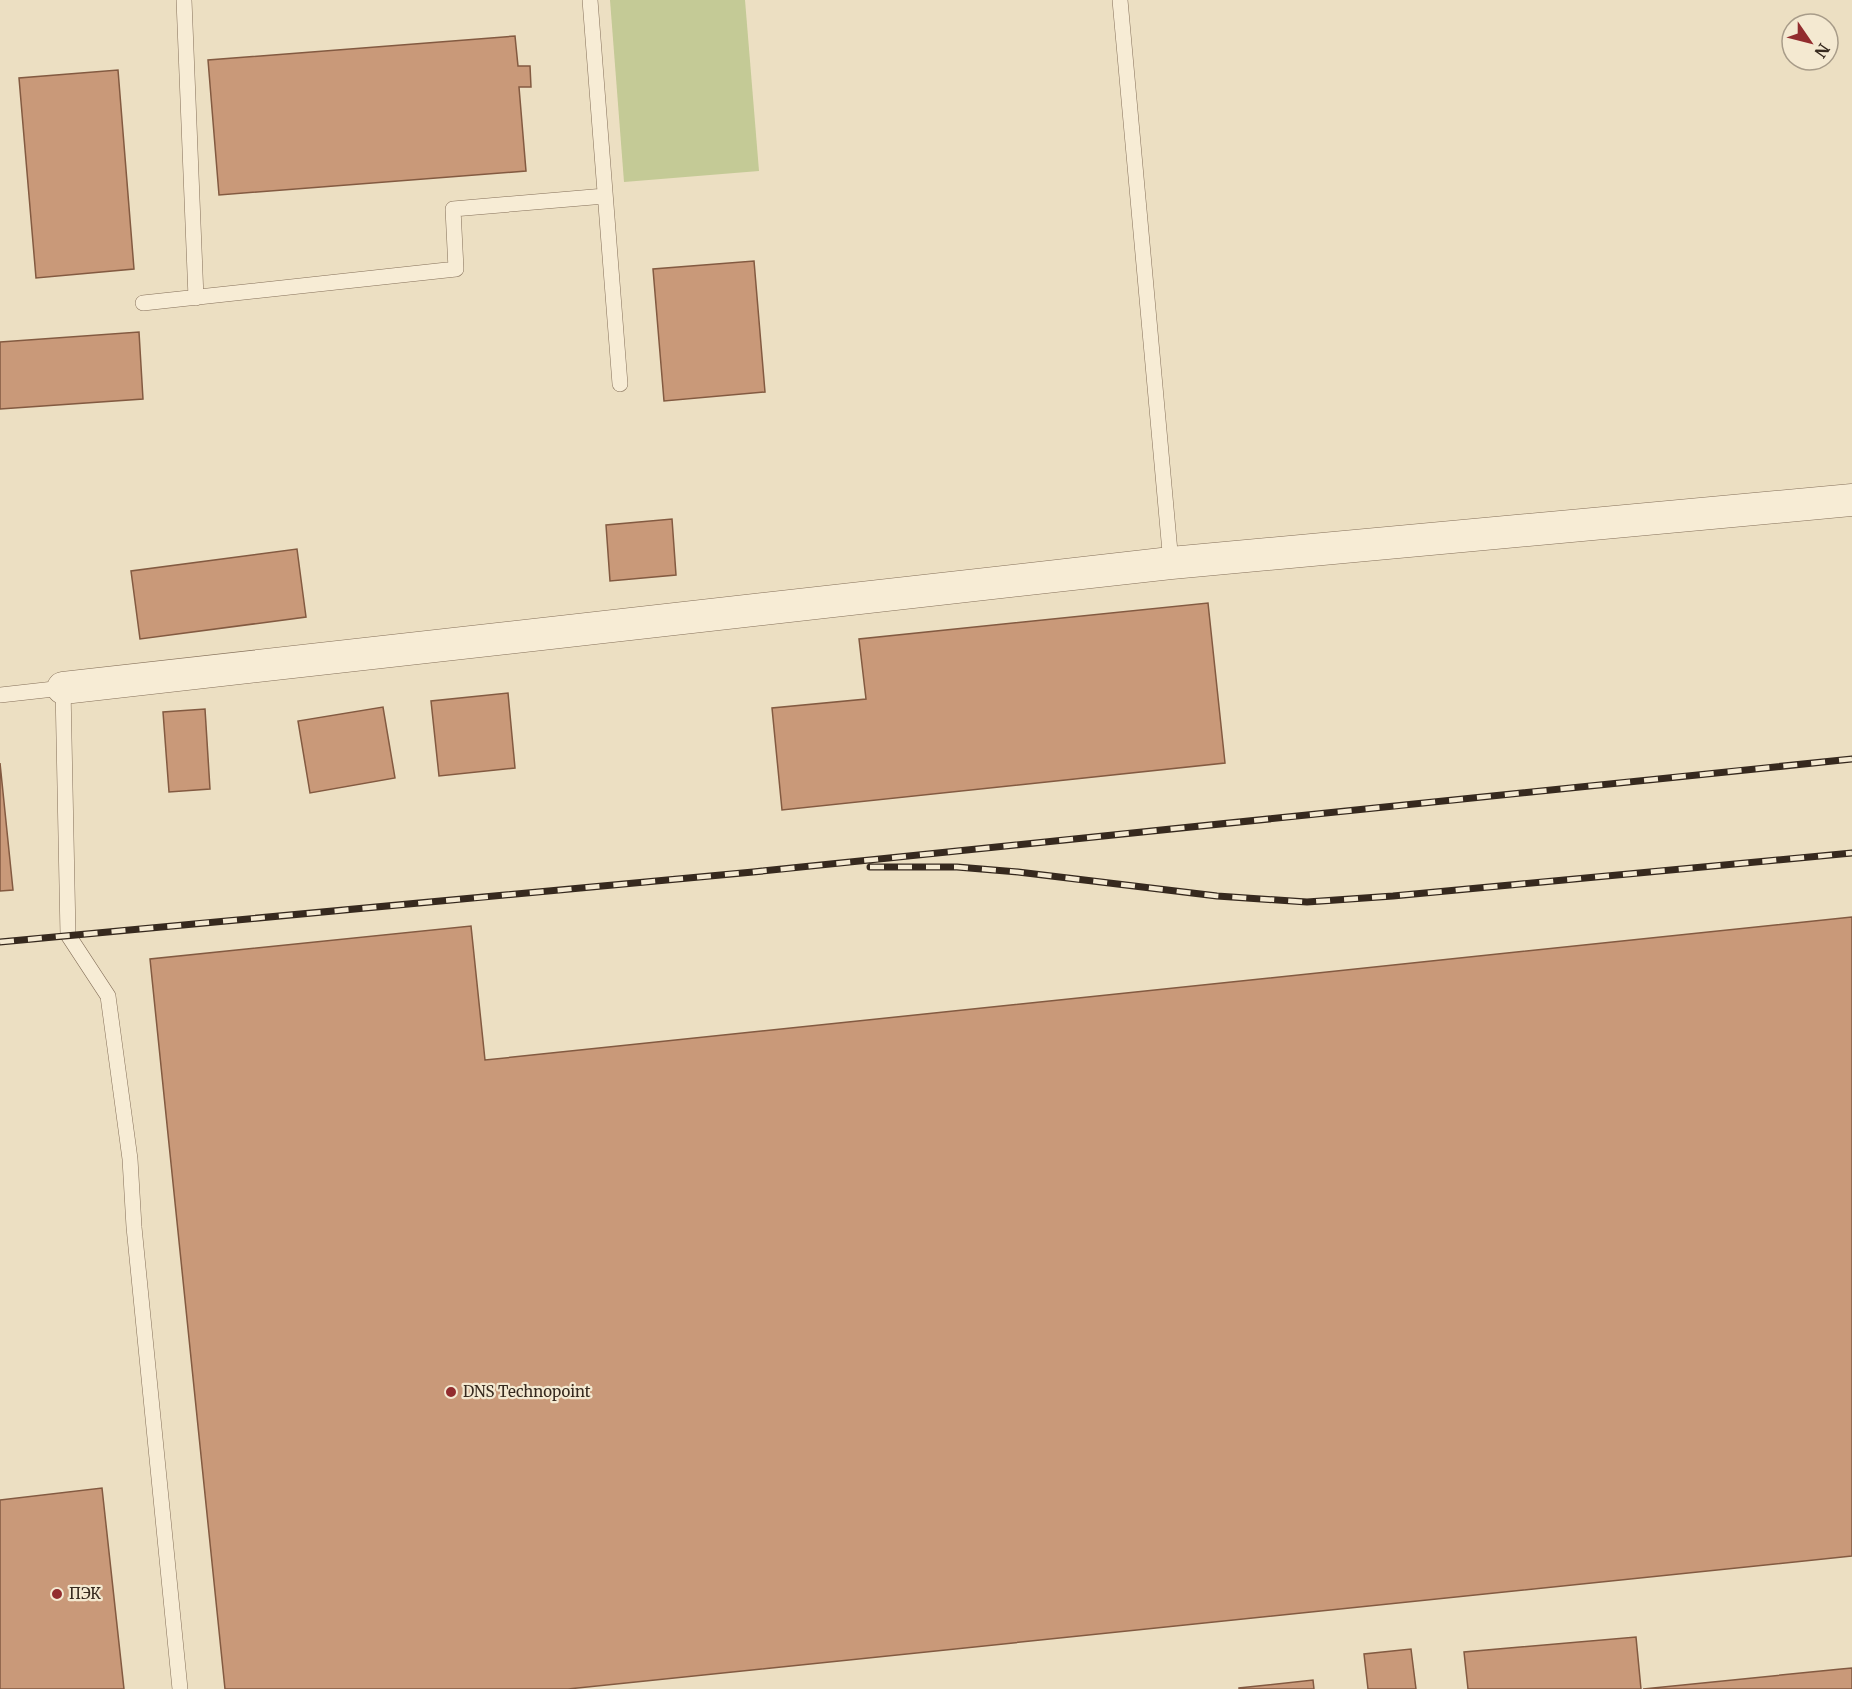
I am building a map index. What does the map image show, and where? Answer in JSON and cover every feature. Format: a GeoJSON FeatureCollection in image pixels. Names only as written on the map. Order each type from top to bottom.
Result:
{"type":"FeatureCollection","features":[{"type":"Feature","properties":{"kind":"street"},"geometry":{"type":"LineString","coordinates":[[63,688],[1171,563],[1852,500]]}},
{"type":"Feature","properties":{"kind":"lane"},"geometry":{"type":"LineString","coordinates":[[184,0],[196,298]]}},
{"type":"Feature","properties":{"kind":"lane"},"geometry":{"type":"LineString","coordinates":[[590,0],[620,384]]}},
{"type":"Feature","properties":{"kind":"lane"},"geometry":{"type":"LineString","coordinates":[[1120,0],[1171,563]]}},
{"type":"Feature","properties":{"kind":"lane"},"geometry":{"type":"LineString","coordinates":[[143,303],[456,269],[453,208],[605,196]]}},
{"type":"Feature","properties":{"kind":"lane"},"geometry":{"type":"LineString","coordinates":[[0,695],[63,688],[68,935],[108,996],[130,1159],[134,1227],[180,1689]]}},
{"type":"Feature","properties":{"kind":"green space"},"geometry":{"type":"Polygon","coordinates":[[[610,0],[745,0],[759,171],[624,182],[610,0]]]}},
{"type":"Feature","properties":{"kind":"building"},"geometry":{"type":"Polygon","coordinates":[[[515,36],[518,66],[530,66],[531,87],[519,87],[526,171],[219,195],[208,60],[515,36]]]}},
{"type":"Feature","properties":{"kind":"building"},"geometry":{"type":"Polygon","coordinates":[[[118,70],[134,269],[36,278],[19,78],[118,70]]]}},
{"type":"Feature","properties":{"kind":"building"},"geometry":{"type":"Polygon","coordinates":[[[754,261],[765,392],[664,401],[653,269],[754,261]]]}},
{"type":"Feature","properties":{"kind":"building"},"geometry":{"type":"Polygon","coordinates":[[[139,332],[143,399],[0,409],[0,342],[139,332]]]}},
{"type":"Feature","properties":{"kind":"building"},"geometry":{"type":"Polygon","coordinates":[[[672,519],[676,575],[610,581],[606,525],[672,519]]]}},
{"type":"Feature","properties":{"kind":"building"},"geometry":{"type":"Polygon","coordinates":[[[297,549],[306,617],[140,639],[131,571],[297,549]]]}},
{"type":"Feature","properties":{"kind":"building"},"geometry":{"type":"Polygon","coordinates":[[[1208,603],[1225,763],[782,810],[772,708],[866,699],[859,639],[1208,603]]]}},
{"type":"Feature","properties":{"kind":"building"},"geometry":{"type":"Polygon","coordinates":[[[508,693],[515,768],[439,776],[431,701],[508,693]]]}},
{"type":"Feature","properties":{"kind":"building"},"geometry":{"type":"Polygon","coordinates":[[[383,707],[395,778],[310,793],[298,721],[383,707]]]}},
{"type":"Feature","properties":{"kind":"building"},"geometry":{"type":"Polygon","coordinates":[[[205,709],[210,789],[169,792],[163,712],[205,709]]]}},
{"type":"Feature","properties":{"kind":"building"},"geometry":{"type":"Polygon","coordinates":[[[0,763],[13,890],[0,891],[0,763]]]}},
{"type":"Feature","properties":{"kind":"building"},"geometry":{"type":"Polygon","coordinates":[[[1852,917],[1852,1556],[568,1689],[225,1689],[150,959],[471,926],[485,1060],[1852,917]]]}},
{"type":"Feature","properties":{"kind":"building","name":"ПЭК"},"geometry":{"type":"Polygon","coordinates":[[[102,1488],[124,1689],[0,1689],[0,1500],[102,1488]]]}},
{"type":"Feature","properties":{"kind":"building"},"geometry":{"type":"Polygon","coordinates":[[[1636,1637],[1641,1689],[1468,1689],[1464,1652],[1636,1637]]]}},
{"type":"Feature","properties":{"kind":"building"},"geometry":{"type":"Polygon","coordinates":[[[1411,1649],[1416,1689],[1368,1689],[1364,1654],[1411,1649]]]}},
{"type":"Feature","properties":{"kind":"building"},"geometry":{"type":"Polygon","coordinates":[[[1852,1668],[1852,1689],[1643,1689],[1841,1669],[1852,1668]]]}},
{"type":"Feature","properties":{"kind":"building"},"geometry":{"type":"Polygon","coordinates":[[[1313,1680],[1314,1689],[1239,1689],[1239,1688],[1313,1680]]]}},
{"type":"Feature","properties":{"kind":"railway"},"geometry":{"type":"LineString","coordinates":[[0,942],[753,872],[1852,759]]}},
{"type":"Feature","properties":{"kind":"railway"},"geometry":{"type":"LineString","coordinates":[[870,867],[957,867],[1217,896],[1307,902],[1852,853]]}},
{"type":"Feature","properties":{"kind":"place","name":"DNS Technopoint"},"geometry":{"type":"Point","coordinates":[451,1392]}},
{"type":"Feature","properties":{"kind":"place","name":"ПЭК"},"geometry":{"type":"Point","coordinates":[57,1594]}}]}
